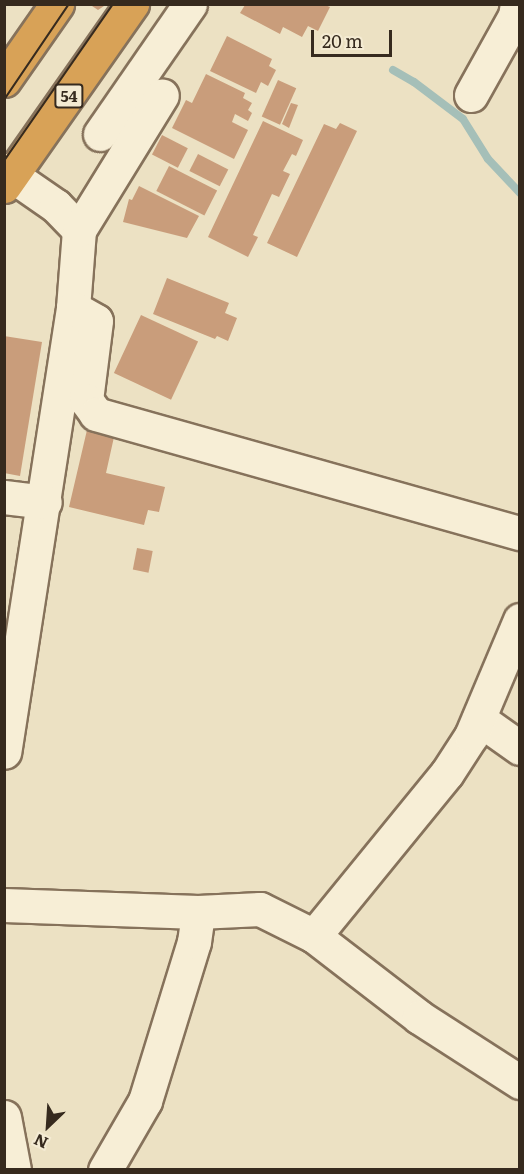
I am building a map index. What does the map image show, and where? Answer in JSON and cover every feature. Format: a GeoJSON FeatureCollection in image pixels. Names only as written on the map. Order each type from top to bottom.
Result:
{"type":"FeatureCollection","features":[{"type":"Feature","properties":{"kind":"highway"},"geometry":{"type":"LineString","coordinates":[[4,80],[57,4]]}},
{"type":"Feature","properties":{"kind":"highway","name":"54"},"geometry":{"type":"LineString","coordinates":[[7,177],[132,4]]}},
{"type":"Feature","properties":{"kind":"street"},"geometry":{"type":"LineString","coordinates":[[100,134],[190,4]]}},
{"type":"Feature","properties":{"kind":"street"},"geometry":{"type":"LineString","coordinates":[[471,95],[518,5]]}},
{"type":"Feature","properties":{"kind":"street"},"geometry":{"type":"LineString","coordinates":[[4,752],[45,502],[73,308],[79,230],[162,95]]}},
{"type":"Feature","properties":{"kind":"street"},"geometry":{"type":"LineString","coordinates":[[7,177],[56,206],[79,230]]}},
{"type":"Feature","properties":{"kind":"street"},"geometry":{"type":"LineString","coordinates":[[73,308],[96,321],[86,400],[96,414],[519,533]]}},
{"type":"Feature","properties":{"kind":"street"},"geometry":{"type":"LineString","coordinates":[[4,496],[45,502]]}},
{"type":"Feature","properties":{"kind":"street"},"geometry":{"type":"LineString","coordinates":[[314,936],[447,773],[479,719],[519,620]]}},
{"type":"Feature","properties":{"kind":"street"},"geometry":{"type":"LineString","coordinates":[[479,719],[519,748]]}},
{"type":"Feature","properties":{"kind":"street"},"geometry":{"type":"LineString","coordinates":[[4,905],[198,912],[260,909],[314,936],[419,1017],[519,1082]]}},
{"type":"Feature","properties":{"kind":"street"},"geometry":{"type":"LineString","coordinates":[[105,1170],[145,1101],[194,942],[198,912]]}},
{"type":"Feature","properties":{"kind":"street"},"geometry":{"type":"LineString","coordinates":[[4,1117],[14,1170]]}},
{"type":"Feature","properties":{"kind":"building"},"geometry":{"type":"Polygon","coordinates":[[[89,4],[107,4],[98,10],[89,4]]]}},
{"type":"Feature","properties":{"kind":"building"},"geometry":{"type":"Polygon","coordinates":[[[245,5],[325,5],[330,7],[318,31],[308,26],[302,37],[283,27],[280,34],[240,13],[245,5]]]}},
{"type":"Feature","properties":{"kind":"building"},"geometry":{"type":"Polygon","coordinates":[[[227,36],[272,59],[269,66],[276,70],[268,86],[261,82],[256,93],[210,71],[227,36]]]}},
{"type":"Feature","properties":{"kind":"building"},"geometry":{"type":"Polygon","coordinates":[[[206,74],[245,93],[243,98],[252,103],[248,110],[252,113],[248,121],[235,114],[232,122],[248,130],[234,159],[172,128],[186,100],[192,103],[206,74]]]}},
{"type":"Feature","properties":{"kind":"building"},"geometry":{"type":"Polygon","coordinates":[[[278,80],[296,88],[280,125],[262,117],[278,80]]]}},
{"type":"Feature","properties":{"kind":"building"},"geometry":{"type":"Polygon","coordinates":[[[291,103],[298,105],[289,128],[282,124],[291,103]]]}},
{"type":"Feature","properties":{"kind":"building"},"geometry":{"type":"Polygon","coordinates":[[[263,121],[303,140],[296,156],[292,154],[283,171],[290,174],[279,197],[272,194],[253,235],[258,237],[248,257],[208,237],[263,121]]]}},
{"type":"Feature","properties":{"kind":"building"},"geometry":{"type":"Polygon","coordinates":[[[340,123],[357,131],[297,257],[267,243],[324,124],[336,129],[340,123]]]}},
{"type":"Feature","properties":{"kind":"building"},"geometry":{"type":"Polygon","coordinates":[[[162,135],[188,148],[178,168],[152,155],[162,135]]]}},
{"type":"Feature","properties":{"kind":"building"},"geometry":{"type":"Polygon","coordinates":[[[198,154],[228,169],[220,186],[189,171],[198,154]]]}},
{"type":"Feature","properties":{"kind":"building"},"geometry":{"type":"Polygon","coordinates":[[[169,166],[217,191],[204,215],[156,191],[169,166]]]}},
{"type":"Feature","properties":{"kind":"building"},"geometry":{"type":"Polygon","coordinates":[[[139,186],[199,216],[187,238],[123,222],[129,199],[132,200],[139,186]]]}},
{"type":"Feature","properties":{"kind":"building"},"geometry":{"type":"Polygon","coordinates":[[[167,278],[229,303],[225,313],[237,318],[228,341],[217,336],[215,339],[153,314],[167,278]]]}},
{"type":"Feature","properties":{"kind":"building"},"geometry":{"type":"Polygon","coordinates":[[[141,315],[198,342],[171,400],[114,373],[141,315]]]}},
{"type":"Feature","properties":{"kind":"building"},"geometry":{"type":"Polygon","coordinates":[[[4,336],[42,342],[20,476],[4,473],[4,336]]]}},
{"type":"Feature","properties":{"kind":"building"},"geometry":{"type":"Polygon","coordinates":[[[87,430],[114,437],[106,473],[165,487],[159,512],[148,510],[144,525],[69,507],[87,430]]]}},
{"type":"Feature","properties":{"kind":"building"},"geometry":{"type":"Polygon","coordinates":[[[137,548],[153,551],[149,573],[133,570],[137,548]]]}},
{"type":"Feature","properties":{"kind":"waterway"},"geometry":{"type":"LineString","coordinates":[[393,70],[414,82],[463,119],[488,159],[520,193]]}},
{"type":"Feature","properties":{"kind":"tram line"},"geometry":{"type":"LineString","coordinates":[[4,100],[69,4]]}},
{"type":"Feature","properties":{"kind":"tram line"},"geometry":{"type":"LineString","coordinates":[[4,161],[113,4]]}}]}
